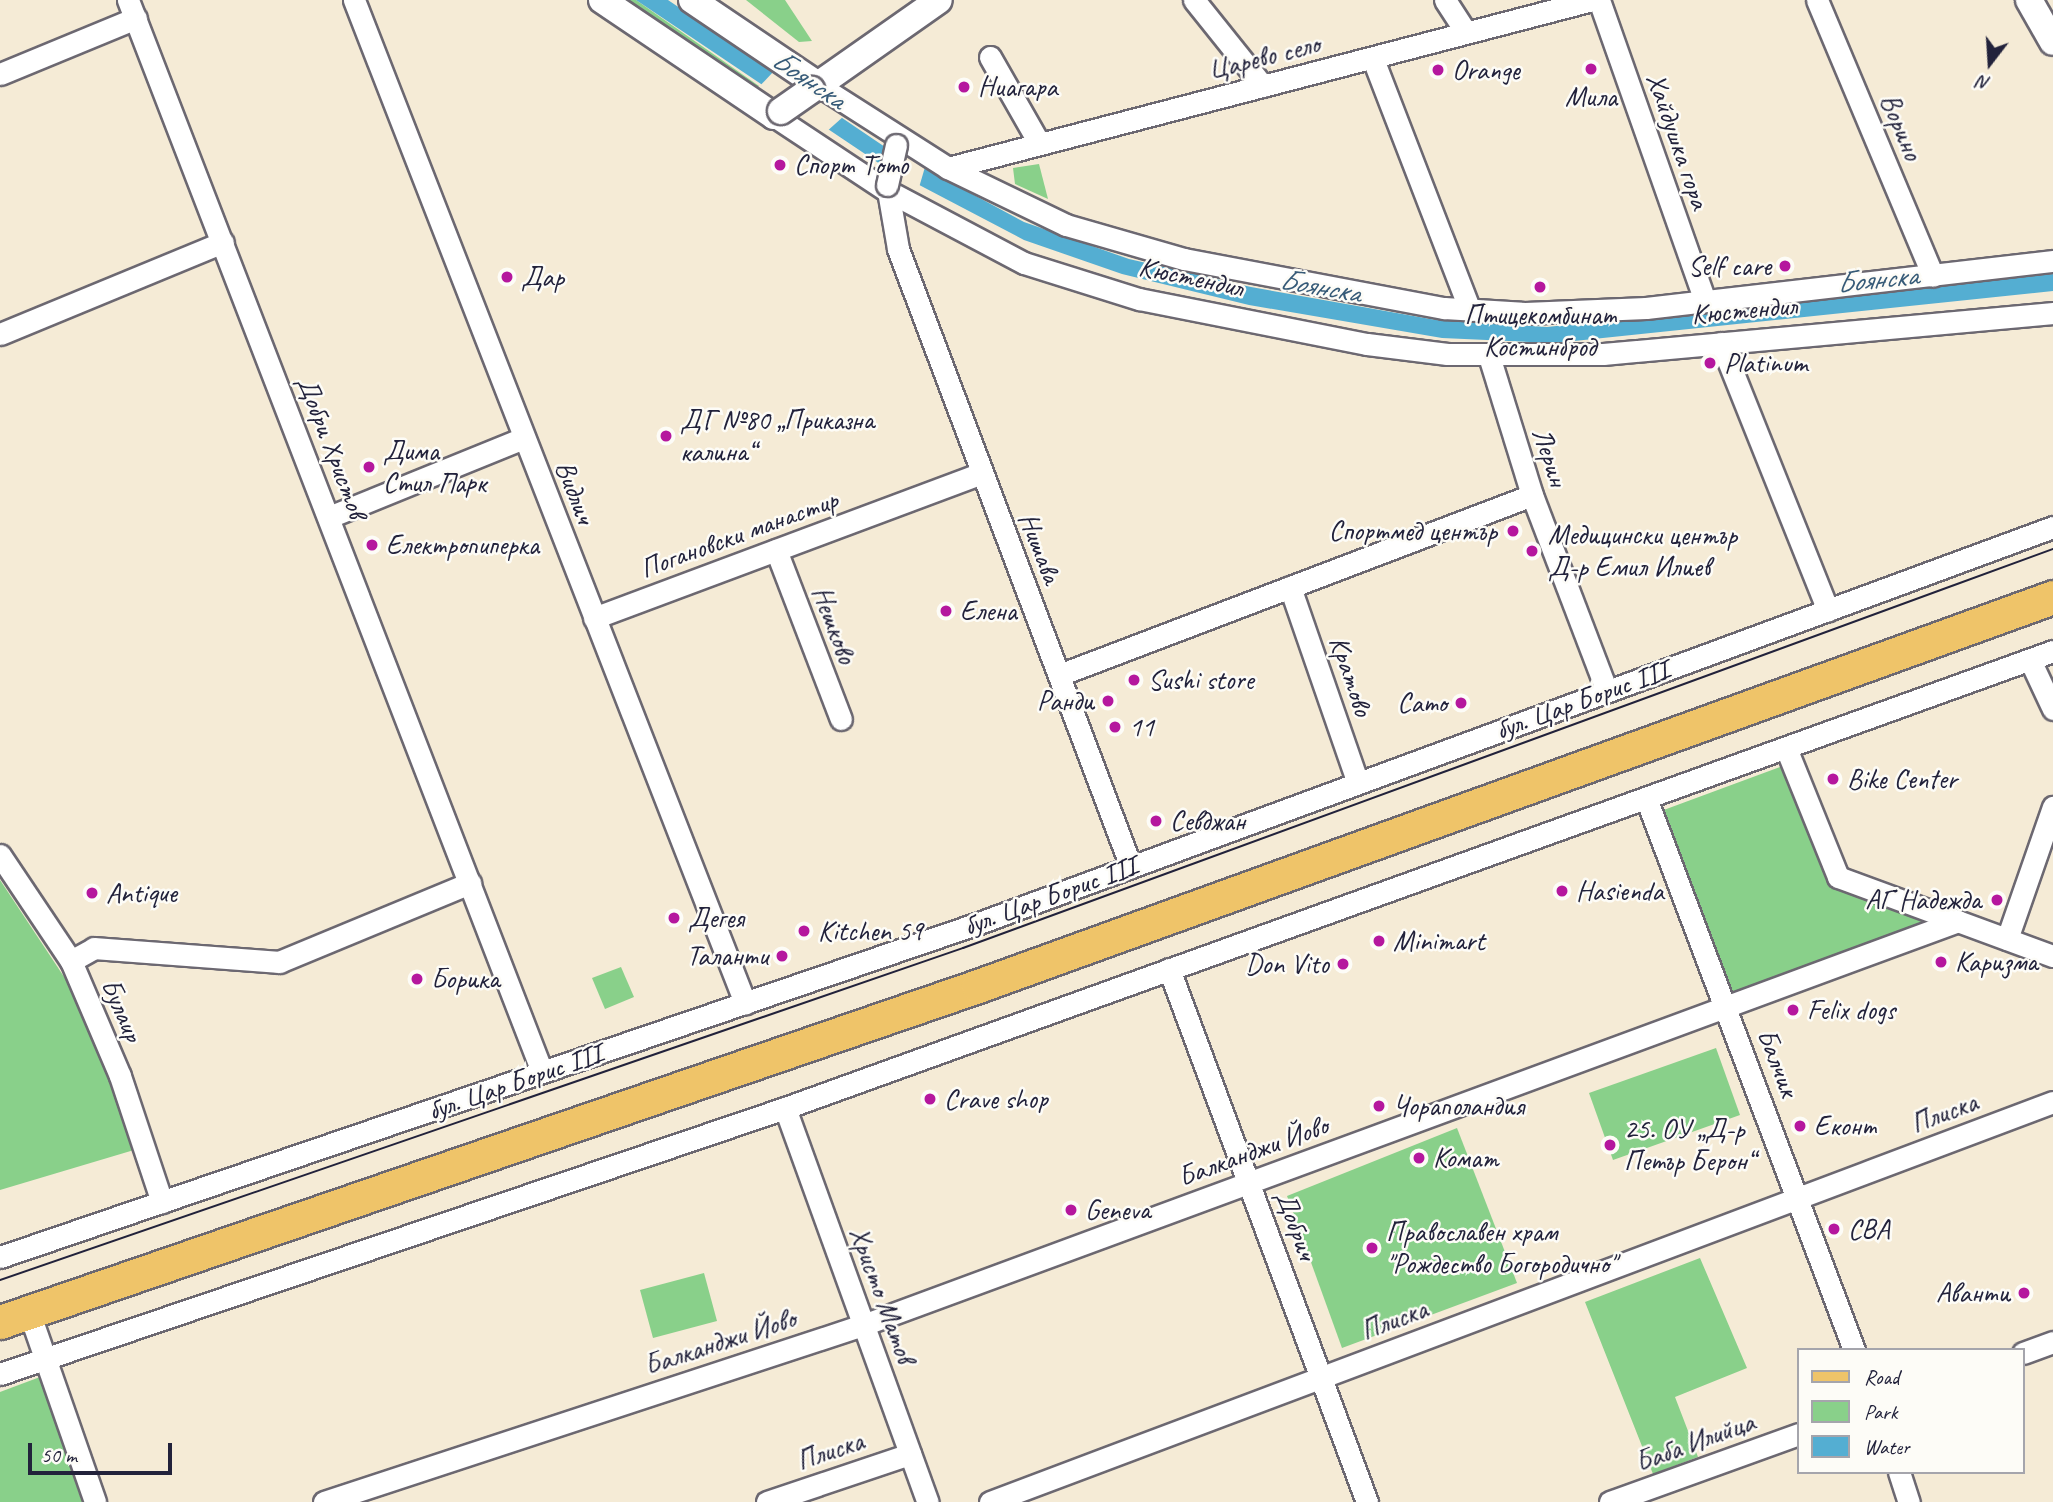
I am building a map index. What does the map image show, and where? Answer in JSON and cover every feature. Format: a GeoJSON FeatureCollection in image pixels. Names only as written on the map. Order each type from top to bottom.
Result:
{"type":"FeatureCollection","features":[{"type":"Feature","properties":{"kind":"main road"},"geometry":{"type":"LineString","coordinates":[[15,1317],[978,986],[2053,597]]}},
{"type":"Feature","properties":{"kind":"street","name":"Видлич"},"geometry":{"type":"LineString","coordinates":[[354,0],[745,1003]]}},
{"type":"Feature","properties":{"kind":"street","name":"Кюстендил"},"geometry":{"type":"LineString","coordinates":[[602,0],[929,214],[1024,263],[1139,299],[1367,344],[1489,356],[1603,354],[2053,313]]}},
{"type":"Feature","properties":{"kind":"street","name":"Кюстендил"},"geometry":{"type":"LineString","coordinates":[[692,0],[815,87],[897,140],[1035,213],[1121,244],[1266,277],[1470,310],[1587,312],[2053,261]]}},
{"type":"Feature","properties":{"kind":"street"},"geometry":{"type":"LineString","coordinates":[[778,114],[939,0]]}},
{"type":"Feature","properties":{"kind":"street"},"geometry":{"type":"LineString","coordinates":[[1195,0],[1263,86]]}},
{"type":"Feature","properties":{"kind":"street"},"geometry":{"type":"LineString","coordinates":[[1445,0],[1466,32]]}},
{"type":"Feature","properties":{"kind":"street","name":"Царево село"},"geometry":{"type":"LineString","coordinates":[[948,168],[1592,0]]}},
{"type":"Feature","properties":{"kind":"street","name":"Хайдушка гора"},"geometry":{"type":"LineString","coordinates":[[1599,0],[1705,301]]}},
{"type":"Feature","properties":{"kind":"street","name":"Ворино"},"geometry":{"type":"LineString","coordinates":[[1817,0],[1933,276]]}},
{"type":"Feature","properties":{"kind":"street"},"geometry":{"type":"LineString","coordinates":[[2029,0],[2052,38]]}},
{"type":"Feature","properties":{"kind":"street"},"geometry":{"type":"LineString","coordinates":[[0,74],[132,9]]}},
{"type":"Feature","properties":{"kind":"street","name":"Добри Христов"},"geometry":{"type":"LineString","coordinates":[[132,9],[542,1073]]}},
{"type":"Feature","properties":{"kind":"street"},"geometry":{"type":"LineString","coordinates":[[990,57],[1040,143]]}},
{"type":"Feature","properties":{"kind":"street"},"geometry":{"type":"LineString","coordinates":[[1373,59],[1470,310]]}},
{"type":"Feature","properties":{"kind":"street","name":"Нишава"},"geometry":{"type":"LineString","coordinates":[[897,140],[886,188],[898,249],[1131,867]]}},
{"type":"Feature","properties":{"kind":"street"},"geometry":{"type":"LineString","coordinates":[[898,249],[908,221],[929,214]]}},
{"type":"Feature","properties":{"kind":"street"},"geometry":{"type":"LineString","coordinates":[[0,334],[223,242]]}},
{"type":"Feature","properties":{"kind":"street"},"geometry":{"type":"LineString","coordinates":[[1721,343],[1828,610]]}},
{"type":"Feature","properties":{"kind":"street","name":"Лерин"},"geometry":{"type":"LineString","coordinates":[[1489,356],[1532,495],[1607,691]]}},
{"type":"Feature","properties":{"kind":"street"},"geometry":{"type":"LineString","coordinates":[[329,517],[524,438]]}},
{"type":"Feature","properties":{"kind":"street","name":"Погановски манастир"},"geometry":{"type":"LineString","coordinates":[[594,618],[982,473]]}},
{"type":"Feature","properties":{"kind":"street"},"geometry":{"type":"LineString","coordinates":[[1059,675],[1532,495]]}},
{"type":"Feature","properties":{"kind":"street","name":"бул. Цар Борис III"},"geometry":{"type":"LineString","coordinates":[[0,1257],[745,1003],[1131,867],[2053,527]]}},
{"type":"Feature","properties":{"kind":"street","name":"Нешково"},"geometry":{"type":"LineString","coordinates":[[776,550],[841,719]]}},
{"type":"Feature","properties":{"kind":"street","name":"Кратово"},"geometry":{"type":"LineString","coordinates":[[1290,587],[1358,783]]}},
{"type":"Feature","properties":{"kind":"street"},"geometry":{"type":"LineString","coordinates":[[0,1374],[785,1108],[2053,651]]}},
{"type":"Feature","properties":{"kind":"street"},"geometry":{"type":"LineString","coordinates":[[2030,660],[2053,709]]}},
{"type":"Feature","properties":{"kind":"street"},"geometry":{"type":"LineString","coordinates":[[1786,748],[1838,877],[2053,956]]}},
{"type":"Feature","properties":{"kind":"street","name":"Балчик"},"geometry":{"type":"LineString","coordinates":[[1646,798],[1799,1198],[1853,1348]]}},
{"type":"Feature","properties":{"kind":"street"},"geometry":{"type":"LineString","coordinates":[[2007,939],[2053,807]]}},
{"type":"Feature","properties":{"kind":"street","name":"Булаир"},"geometry":{"type":"LineString","coordinates":[[0,855],[71,961],[120,1076],[162,1202]]}},
{"type":"Feature","properties":{"kind":"street"},"geometry":{"type":"LineString","coordinates":[[71,961],[93,948],[279,962],[470,883]]}},
{"type":"Feature","properties":{"kind":"street","name":"Балканджи Йово"},"geometry":{"type":"LineString","coordinates":[[324,1502],[863,1325],[1958,921]]}},
{"type":"Feature","properties":{"kind":"street","name":"Добрич"},"geometry":{"type":"LineString","coordinates":[[1169,970],[1251,1182],[1367,1502]]}},
{"type":"Feature","properties":{"kind":"street","name":"Плиска"},"geometry":{"type":"LineString","coordinates":[[990,1502],[2053,1102]]}},
{"type":"Feature","properties":{"kind":"street","name":"Христо Матов"},"geometry":{"type":"LineString","coordinates":[[785,1108],[928,1502]]}},
{"type":"Feature","properties":{"kind":"street"},"geometry":{"type":"LineString","coordinates":[[15,1317],[45,1359],[95,1502]]}},
{"type":"Feature","properties":{"kind":"street"},"geometry":{"type":"LineString","coordinates":[[2025,1352],[2053,1342]]}},
{"type":"Feature","properties":{"kind":"street","name":"Баба Илийца"},"geometry":{"type":"LineString","coordinates":[[1610,1502],[1798,1434]]}},
{"type":"Feature","properties":{"kind":"street","name":"Плиска"},"geometry":{"type":"LineString","coordinates":[[767,1502],[910,1454]]}},
{"type":"Feature","properties":{"kind":"street"},"geometry":{"type":"LineString","coordinates":[[1900,1474],[1909,1502]]}},
{"type":"Feature","properties":{"kind":"green space"},"geometry":{"type":"Polygon","coordinates":[[[627,0],[636,0],[759,86],[756,89],[627,0]]]}},
{"type":"Feature","properties":{"kind":"green space"},"geometry":{"type":"Polygon","coordinates":[[[746,0],[785,0],[812,41],[799,42],[746,0]]]}},
{"type":"Feature","properties":{"kind":"green space"},"geometry":{"type":"Polygon","coordinates":[[[1039,164],[1048,199],[1015,184],[1013,168],[1039,164]]]}},
{"type":"Feature","properties":{"kind":"green space"},"geometry":{"type":"Polygon","coordinates":[[[1788,764],[1833,883],[1934,921],[1731,997],[1661,811],[1788,764]]]}},
{"type":"Feature","properties":{"kind":"green space"},"geometry":{"type":"Polygon","coordinates":[[[0,880],[82,1004],[134,1150],[0,1190],[0,880]]]}},
{"type":"Feature","properties":{"kind":"green space"},"geometry":{"type":"Polygon","coordinates":[[[621,967],[634,997],[605,1009],[592,978],[621,967]]]}},
{"type":"Feature","properties":{"kind":"green space"},"geometry":{"type":"Polygon","coordinates":[[[1716,1048],[1740,1115],[1613,1160],[1589,1093],[1716,1048]]]}},
{"type":"Feature","properties":{"kind":"green space"},"geometry":{"type":"Polygon","coordinates":[[[1457,1128],[1517,1283],[1342,1348],[1287,1196],[1457,1128]]]}},
{"type":"Feature","properties":{"kind":"green space"},"geometry":{"type":"Polygon","coordinates":[[[1700,1258],[1747,1368],[1675,1397],[1698,1457],[1653,1474],[1585,1302],[1700,1258]]]}},
{"type":"Feature","properties":{"kind":"green space"},"geometry":{"type":"Polygon","coordinates":[[[704,1273],[717,1321],[653,1338],[640,1290],[704,1273]]]}},
{"type":"Feature","properties":{"kind":"green space"},"geometry":{"type":"Polygon","coordinates":[[[40,1377],[82,1502],[0,1502],[0,1392],[40,1377]]]}},
{"type":"Feature","properties":{"kind":"water"},"geometry":{"type":"Polygon","coordinates":[[[636,0],[668,0],[885,147],[1024,222],[1129,259],[1251,287],[1436,320],[1547,327],[2053,274],[2053,291],[1555,343],[1442,338],[1249,305],[1122,274],[1024,240],[883,166],[636,0]]]}},
{"type":"Feature","properties":{"kind":"pier"},"geometry":{"type":"Polygon","coordinates":[[[775,70],[844,116],[825,133],[757,89],[775,70]]]}},
{"type":"Feature","properties":{"kind":"pier"},"geometry":{"type":"Polygon","coordinates":[[[886,143],[925,167],[918,191],[880,169],[886,143]]]}},
{"type":"Feature","properties":{"kind":"tram line"},"geometry":{"type":"LineString","coordinates":[[0,1280],[963,948],[2053,549]]}},
{"type":"Feature","properties":{"kind":"place","name":"Мила"},"geometry":{"type":"Point","coordinates":[1591,69]}},
{"type":"Feature","properties":{"kind":"place","name":"Orange"},"geometry":{"type":"Point","coordinates":[1438,70]}},
{"type":"Feature","properties":{"kind":"place","name":"Ниагара"},"geometry":{"type":"Point","coordinates":[964,87]}},
{"type":"Feature","properties":{"kind":"place","name":"Спорт Тото"},"geometry":{"type":"Point","coordinates":[780,165]}},
{"type":"Feature","properties":{"kind":"place","name":"Self care"},"geometry":{"type":"Point","coordinates":[1785,266]}},
{"type":"Feature","properties":{"kind":"place","name":"Дар"},"geometry":{"type":"Point","coordinates":[507,277]}},
{"type":"Feature","properties":{"kind":"place","name":"Птицекомбинат Костинброд"},"geometry":{"type":"Point","coordinates":[1540,287]}},
{"type":"Feature","properties":{"kind":"place","name":"Platinum"},"geometry":{"type":"Point","coordinates":[1710,363]}},
{"type":"Feature","properties":{"kind":"place","name":"ДГ №80 „Приказна калина“"},"geometry":{"type":"Point","coordinates":[666,436]}},
{"type":"Feature","properties":{"kind":"place","name":"Дима Стил Парк"},"geometry":{"type":"Point","coordinates":[369,467]}},
{"type":"Feature","properties":{"kind":"place","name":"Спортмед център"},"geometry":{"type":"Point","coordinates":[1513,531]}},
{"type":"Feature","properties":{"kind":"place","name":"Електропиперка"},"geometry":{"type":"Point","coordinates":[372,545]}},
{"type":"Feature","properties":{"kind":"place","name":"Медицински център Д-р Емил Илиев"},"geometry":{"type":"Point","coordinates":[1532,551]}},
{"type":"Feature","properties":{"kind":"place","name":"Елена"},"geometry":{"type":"Point","coordinates":[946,611]}},
{"type":"Feature","properties":{"kind":"place","name":"Sushi store"},"geometry":{"type":"Point","coordinates":[1134,680]}},
{"type":"Feature","properties":{"kind":"place","name":"Ранди"},"geometry":{"type":"Point","coordinates":[1108,701]}},
{"type":"Feature","properties":{"kind":"place","name":"Сато"},"geometry":{"type":"Point","coordinates":[1461,703]}},
{"type":"Feature","properties":{"kind":"place","name":"11"},"geometry":{"type":"Point","coordinates":[1115,727]}},
{"type":"Feature","properties":{"kind":"place","name":"Bike Center"},"geometry":{"type":"Point","coordinates":[1833,779]}},
{"type":"Feature","properties":{"kind":"place","name":"Севджан"},"geometry":{"type":"Point","coordinates":[1156,821]}},
{"type":"Feature","properties":{"kind":"place","name":"Hasienda"},"geometry":{"type":"Point","coordinates":[1562,891]}},
{"type":"Feature","properties":{"kind":"place","name":"Antique"},"geometry":{"type":"Point","coordinates":[92,893]}},
{"type":"Feature","properties":{"kind":"place","name":"АГ Надежда"},"geometry":{"type":"Point","coordinates":[1997,900]}},
{"type":"Feature","properties":{"kind":"place","name":"Дегея"},"geometry":{"type":"Point","coordinates":[674,918]}},
{"type":"Feature","properties":{"kind":"place","name":"Kitchen 59"},"geometry":{"type":"Point","coordinates":[804,931]}},
{"type":"Feature","properties":{"kind":"place","name":"Minimart"},"geometry":{"type":"Point","coordinates":[1379,941]}},
{"type":"Feature","properties":{"kind":"place","name":"Таланти"},"geometry":{"type":"Point","coordinates":[782,956]}},
{"type":"Feature","properties":{"kind":"place","name":"Каризма"},"geometry":{"type":"Point","coordinates":[1941,962]}},
{"type":"Feature","properties":{"kind":"place","name":"Don Vito"},"geometry":{"type":"Point","coordinates":[1343,964]}},
{"type":"Feature","properties":{"kind":"place","name":"Борика"},"geometry":{"type":"Point","coordinates":[417,979]}},
{"type":"Feature","properties":{"kind":"place","name":"Felix dogs"},"geometry":{"type":"Point","coordinates":[1793,1010]}},
{"type":"Feature","properties":{"kind":"place","name":"Crave shop"},"geometry":{"type":"Point","coordinates":[930,1099]}},
{"type":"Feature","properties":{"kind":"place","name":"Чораполандия"},"geometry":{"type":"Point","coordinates":[1379,1106]}},
{"type":"Feature","properties":{"kind":"place","name":"Еконт"},"geometry":{"type":"Point","coordinates":[1800,1126]}},
{"type":"Feature","properties":{"kind":"place","name":"25. ОУ „Д-р Петър Берон“"},"geometry":{"type":"Point","coordinates":[1610,1145]}},
{"type":"Feature","properties":{"kind":"place","name":"Комат"},"geometry":{"type":"Point","coordinates":[1419,1158]}},
{"type":"Feature","properties":{"kind":"place","name":"Geneva"},"geometry":{"type":"Point","coordinates":[1071,1210]}},
{"type":"Feature","properties":{"kind":"place","name":"CBA"},"geometry":{"type":"Point","coordinates":[1834,1229]}},
{"type":"Feature","properties":{"kind":"place","name":"Православен храм \"Рождество Богородично\""},"geometry":{"type":"Point","coordinates":[1372,1248]}},
{"type":"Feature","properties":{"kind":"place","name":"Аванти"},"geometry":{"type":"Point","coordinates":[2024,1293]}},
{"type":"Feature","properties":{"kind":"water label","name":"Боянска"},"geometry":{"type":"Point","coordinates":[809,79]}},
{"type":"Feature","properties":{"kind":"water label","name":"Боянска"},"geometry":{"type":"Point","coordinates":[1877,279]}},
{"type":"Feature","properties":{"kind":"water label","name":"Боянска"},"geometry":{"type":"Point","coordinates":[1320,286]}}]}
